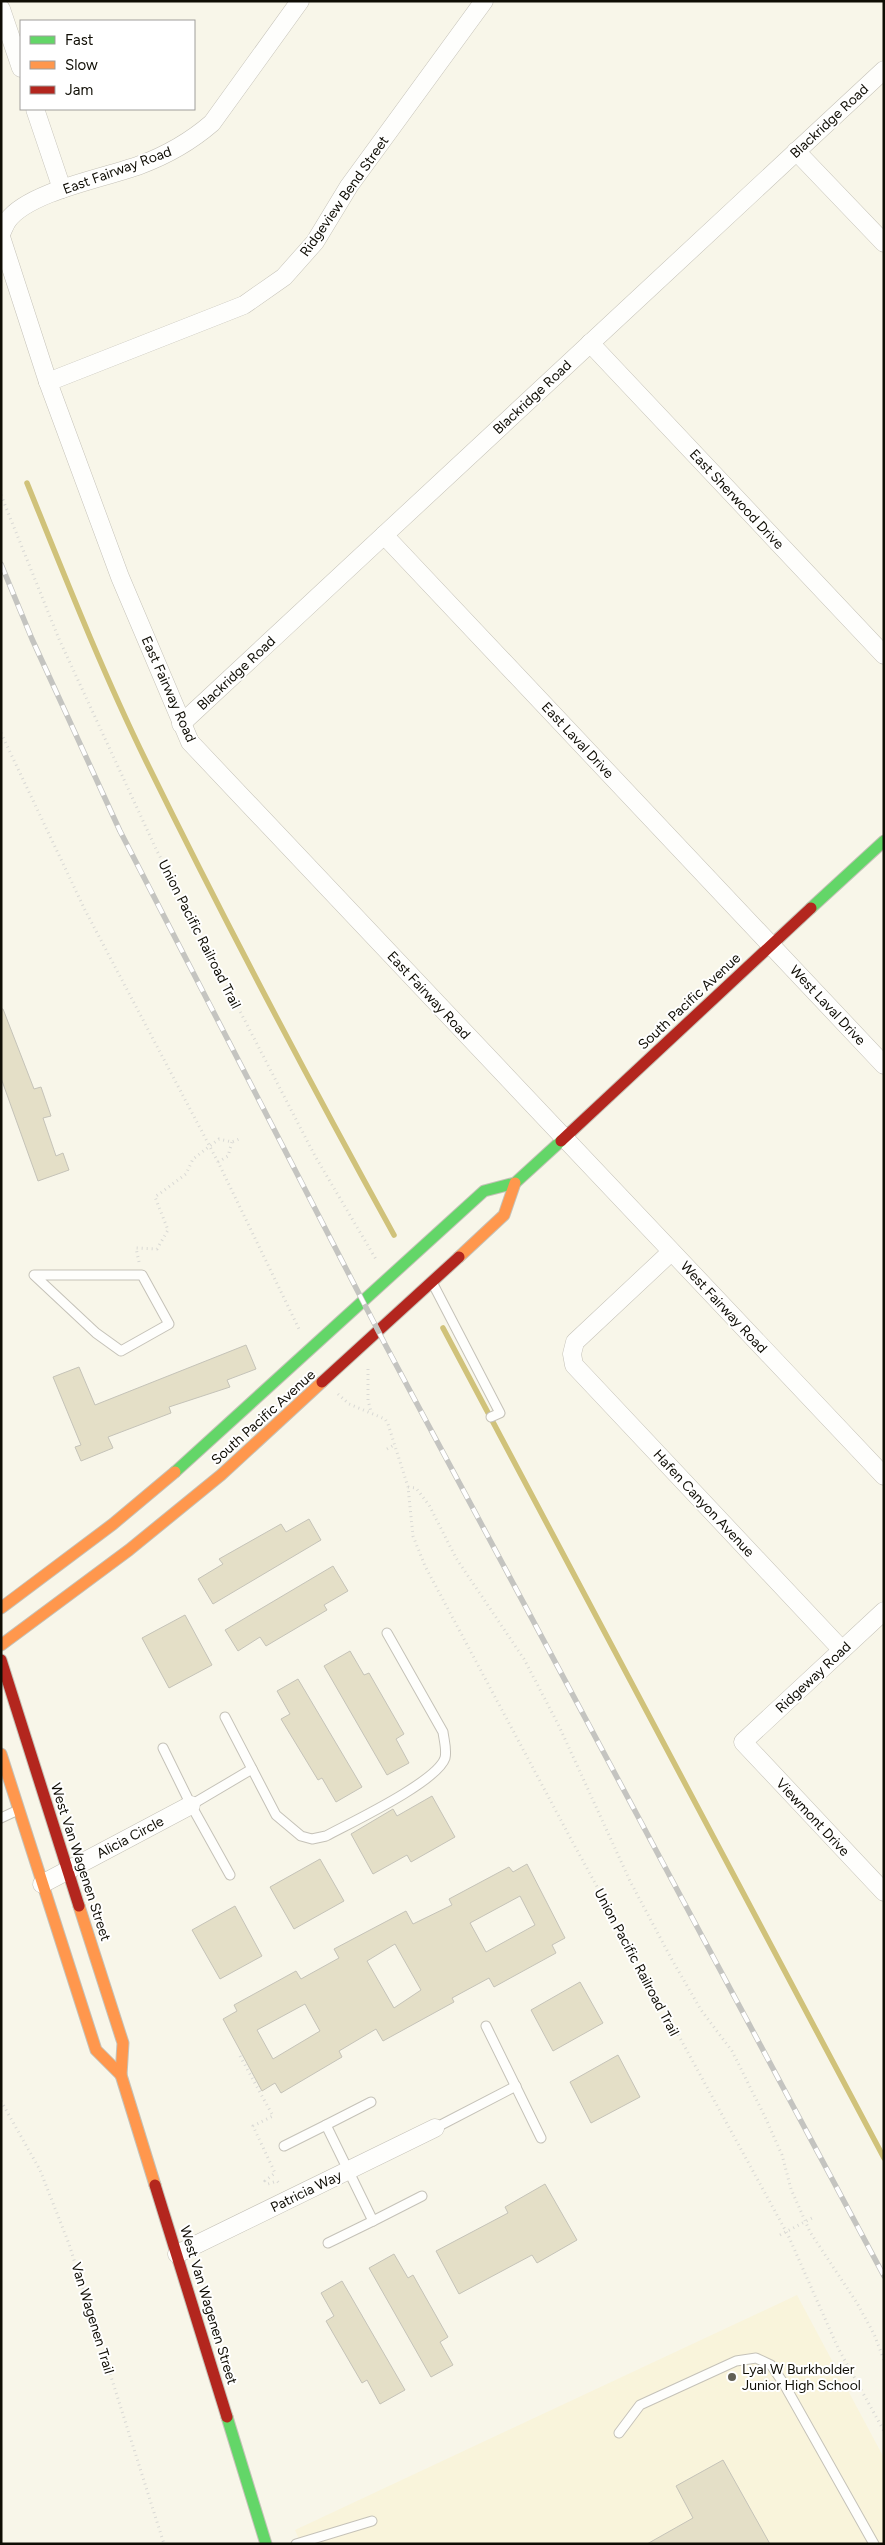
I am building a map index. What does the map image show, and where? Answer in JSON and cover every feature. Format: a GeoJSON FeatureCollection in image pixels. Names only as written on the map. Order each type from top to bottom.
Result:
{"type":"FeatureCollection","features":[{"type":"Feature","properties":{"kind":"street","name":"East Fairway Road"},"geometry":{"type":"LineString","coordinates":[[300,1],[212,123],[197,136],[179,148],[140,165],[62,189],[24,206],[8,220],[1,236],[48,382],[120,577],[190,742],[564,1138]]}},
{"type":"Feature","properties":{"kind":"street","name":"Ridgeview Bend Street"},"geometry":{"type":"LineString","coordinates":[[48,382],[244,305],[284,277],[315,242],[350,186],[484,1]]}},
{"type":"Feature","properties":{"kind":"street"},"geometry":{"type":"LineString","coordinates":[[1,9],[20,65]]}},
{"type":"Feature","properties":{"kind":"street","name":"Blackridge Road"},"geometry":{"type":"LineString","coordinates":[[181,724],[884,70]]}},
{"type":"Feature","properties":{"kind":"street"},"geometry":{"type":"LineString","coordinates":[[35,110],[62,189]]}},
{"type":"Feature","properties":{"kind":"street"},"geometry":{"type":"LineString","coordinates":[[796,151],[884,243]]}},
{"type":"Feature","properties":{"kind":"street","name":"East Sherwood Drive"},"geometry":{"type":"LineString","coordinates":[[590,343],[884,655]]}},
{"type":"Feature","properties":{"kind":"street","name":"East Laval Drive"},"geometry":{"type":"LineString","coordinates":[[384,534],[771,946]]}},
{"type":"Feature","properties":{"kind":"street","name":"South Pacific Avenue"},"geometry":{"type":"LineString","coordinates":[[1,1608],[156,1490],[311,1351],[484,1191],[515,1183],[884,841]]}},
{"type":"Feature","properties":{"kind":"street","name":"West Laval Drive"},"geometry":{"type":"LineString","coordinates":[[771,946],[884,1065]]}},
{"type":"Feature","properties":{"kind":"street","name":"West Fairway Road"},"geometry":{"type":"LineString","coordinates":[[564,1138],[884,1476]]}},
{"type":"Feature","properties":{"kind":"street","name":"South Pacific Avenue"},"geometry":{"type":"LineString","coordinates":[[1,1645],[93,1578],[176,1512],[270,1432],[504,1215],[515,1183]]}},
{"type":"Feature","properties":{"kind":"street","name":"Hafen Canyon Avenue"},"geometry":{"type":"LineString","coordinates":[[671,1252],[581,1335],[575,1342],[572,1354],[574,1365],[842,1650]]}},
{"type":"Feature","properties":{"kind":"street","name":"Ridgeway Road"},"geometry":{"type":"LineString","coordinates":[[743,1742],[884,1611]]}},
{"type":"Feature","properties":{"kind":"street","name":"West Van Wagenen Street"},"geometry":{"type":"LineString","coordinates":[[1,1660],[123,2043],[121,2074],[266,2544]]}},
{"type":"Feature","properties":{"kind":"street","name":"Viewmont Drive"},"geometry":{"type":"LineString","coordinates":[[743,1742],[884,1892]]}},
{"type":"Feature","properties":{"kind":"street","name":"West Van Wagenen Street"},"geometry":{"type":"LineString","coordinates":[[2,1761],[96,2050],[121,2074]]}},
{"type":"Feature","properties":{"kind":"street","name":"Alicia Circle"},"geometry":{"type":"LineString","coordinates":[[42,1884],[191,1805]]}},
{"type":"Feature","properties":{"kind":"street","name":"Patricia Way"},"geometry":{"type":"LineString","coordinates":[[177,2254],[435,2128]]}},
{"type":"Feature","properties":{"kind":"lane"},"geometry":{"type":"LineString","coordinates":[[34,1275],[83,1275],[142,1275],[169,1324],[121,1350],[96,1333],[34,1275]]}},
{"type":"Feature","properties":{"kind":"lane"},"geometry":{"type":"LineString","coordinates":[[432,1282],[500,1413],[491,1417]]}},
{"type":"Feature","properties":{"kind":"lane"},"geometry":{"type":"LineString","coordinates":[[225,1716],[276,1815],[289,1827],[312,1839],[326,1836],[412,1789],[436,1771],[444,1760],[446,1749],[443,1732],[387,1632]]}},
{"type":"Feature","properties":{"kind":"lane"},"geometry":{"type":"LineString","coordinates":[[162,1748],[230,1875]]}},
{"type":"Feature","properties":{"kind":"lane"},"geometry":{"type":"LineString","coordinates":[[191,1805],[252,1769]]}},
{"type":"Feature","properties":{"kind":"lane"},"geometry":{"type":"LineString","coordinates":[[1,1818],[19,1809]]}},
{"type":"Feature","properties":{"kind":"lane"},"geometry":{"type":"LineString","coordinates":[[486,2026],[541,2138]]}},
{"type":"Feature","properties":{"kind":"lane"},"geometry":{"type":"LineString","coordinates":[[435,2128],[516,2086]]}},
{"type":"Feature","properties":{"kind":"lane"},"geometry":{"type":"LineString","coordinates":[[284,2146],[370,2102]]}},
{"type":"Feature","properties":{"kind":"lane"},"geometry":{"type":"LineString","coordinates":[[326,2125],[373,2221]]}},
{"type":"Feature","properties":{"kind":"lane"},"geometry":{"type":"LineString","coordinates":[[328,2243],[422,2196]]}},
{"type":"Feature","properties":{"kind":"lane"},"geometry":{"type":"LineString","coordinates":[[619,2433],[640,2405],[736,2361],[756,2358],[771,2365],[784,2384],[874,2544]]}},
{"type":"Feature","properties":{"kind":"lane"},"geometry":{"type":"LineString","coordinates":[[296,2544],[372,2521]]}},
{"type":"Feature","properties":{"kind":"path","name":"Union Pacific Railroad Trail"},"geometry":{"type":"LineString","coordinates":[[1,495],[60,639],[156,849],[315,1156],[380,1266]]}},
{"type":"Feature","properties":{"kind":"path"},"geometry":{"type":"LineString","coordinates":[[1,733],[85,910],[218,1162],[311,1351]]}},
{"type":"Feature","properties":{"kind":"path"},"geometry":{"type":"LineString","coordinates":[[142,1275],[136,1248],[157,1249],[168,1230],[155,1197],[186,1174],[193,1158],[209,1145],[219,1139],[232,1142],[239,1139]]}},
{"type":"Feature","properties":{"kind":"path"},"geometry":{"type":"LineString","coordinates":[[218,1162],[228,1156],[232,1142]]}},
{"type":"Feature","properties":{"kind":"path"},"geometry":{"type":"LineString","coordinates":[[368,1362],[368,1400],[371,1413]]}},
{"type":"Feature","properties":{"kind":"path","name":"Union Pacific Railroad Trail"},"geometry":{"type":"LineString","coordinates":[[327,1380],[344,1400],[385,1419],[408,1487],[414,1536],[425,1566],[590,1875],[786,2232],[838,2348],[884,2431]]}},
{"type":"Feature","properties":{"kind":"path"},"geometry":{"type":"LineString","coordinates":[[386,1449],[394,1445]]}},
{"type":"Feature","properties":{"kind":"path"},"geometry":{"type":"LineString","coordinates":[[408,1487],[416,1488],[429,1505],[456,1558],[524,1659],[559,1726],[630,1881],[700,2010],[736,2059],[782,2156],[791,2190],[805,2222],[857,2303],[874,2334],[884,2360]]}},
{"type":"Feature","properties":{"kind":"path"},"geometry":{"type":"LineString","coordinates":[[240,2056],[273,2116],[253,2126],[275,2173],[265,2181],[268,2184],[277,2181],[280,2184]]}},
{"type":"Feature","properties":{"kind":"path","name":"Van Wagenen Trail"},"geometry":{"type":"LineString","coordinates":[[1,2101],[40,2170],[63,2226],[164,2543]]}},
{"type":"Feature","properties":{"kind":"path"},"geometry":{"type":"LineString","coordinates":[[780,2235],[812,2218]]}},
{"type":"Feature","properties":{"kind":"shaded area","name":"Lyal W Burkholder Junior High School"},"geometry":{"type":"Polygon","coordinates":[[[797,2295],[884,2458],[884,2544],[301,2544],[295,2530],[797,2295]]]}},
{"type":"Feature","properties":{"kind":"building"},"geometry":{"type":"Polygon","coordinates":[[[1,1009],[3,1009],[34,1089],[41,1087],[51,1116],[43,1118],[56,1156],[63,1153],[69,1170],[38,1181],[1,1078],[1,1009]]]}},
{"type":"Feature","properties":{"kind":"building"},"geometry":{"type":"Polygon","coordinates":[[[246,1345],[256,1369],[227,1380],[230,1387],[169,1407],[171,1413],[108,1437],[113,1448],[81,1461],[75,1447],[81,1445],[53,1377],[79,1367],[95,1405],[246,1345]]]}},
{"type":"Feature","properties":{"kind":"building"},"geometry":{"type":"Polygon","coordinates":[[[309,1519],[321,1540],[213,1604],[198,1579],[223,1564],[219,1559],[281,1524],[286,1532],[309,1519]]]}},
{"type":"Feature","properties":{"kind":"building"},"geometry":{"type":"Polygon","coordinates":[[[333,1566],[348,1591],[324,1605],[327,1610],[266,1646],[260,1637],[238,1651],[225,1630],[333,1566]]]}},
{"type":"Feature","properties":{"kind":"building"},"geometry":{"type":"Polygon","coordinates":[[[185,1615],[212,1665],[169,1688],[142,1638],[185,1615]]]}},
{"type":"Feature","properties":{"kind":"building"},"geometry":{"type":"Polygon","coordinates":[[[350,1651],[364,1675],[369,1673],[404,1734],[396,1739],[409,1763],[387,1775],[324,1666],[350,1651]]]}},
{"type":"Feature","properties":{"kind":"building"},"geometry":{"type":"Polygon","coordinates":[[[298,1679],[362,1787],[336,1802],[322,1778],[318,1780],[281,1719],[290,1714],[277,1691],[298,1679]]]}},
{"type":"Feature","properties":{"kind":"building"},"geometry":{"type":"Polygon","coordinates":[[[432,1796],[455,1837],[411,1862],[407,1855],[373,1874],[351,1834],[393,1809],[397,1816],[432,1796]]]}},
{"type":"Feature","properties":{"kind":"building"},"geometry":{"type":"Polygon","coordinates":[[[320,1859],[344,1901],[294,1929],[270,1887],[320,1859]]]}},
{"type":"Feature","properties":{"kind":"building"},"geometry":{"type":"Polygon","coordinates":[[[527,1864],[565,1938],[552,1945],[556,1953],[494,1987],[489,1978],[452,1998],[454,2002],[383,2041],[376,2029],[339,2051],[342,2057],[281,2093],[275,2083],[262,2091],[223,2019],[237,2011],[234,2005],[296,1971],[301,1979],[339,1958],[334,1949],[406,1911],[413,1924],[452,1905],[449,1899],[509,1867],[513,1872],[527,1864]],[[520,1896],[470,1923],[486,1952],[535,1925],[520,1896]],[[395,1944],[367,1961],[394,2008],[421,1990],[395,1944]],[[305,2004],[257,2030],[273,2059],[320,2031],[305,2004]]]}},
{"type":"Feature","properties":{"kind":"building"},"geometry":{"type":"Polygon","coordinates":[[[235,1906],[262,1956],[220,1979],[192,1930],[235,1906]]]}},
{"type":"Feature","properties":{"kind":"building"},"geometry":{"type":"Polygon","coordinates":[[[580,1982],[603,2023],[553,2051],[531,2010],[580,1982]]]}},
{"type":"Feature","properties":{"kind":"building"},"geometry":{"type":"Polygon","coordinates":[[[618,2055],[640,2097],[591,2123],[570,2082],[618,2055]]]}},
{"type":"Feature","properties":{"kind":"building"},"geometry":{"type":"Polygon","coordinates":[[[545,2184],[577,2240],[537,2263],[532,2255],[459,2294],[436,2251],[508,2213],[505,2207],[545,2184]]]}},
{"type":"Feature","properties":{"kind":"building"},"geometry":{"type":"Polygon","coordinates":[[[394,2254],[408,2278],[413,2275],[448,2337],[440,2342],[453,2365],[431,2377],[369,2268],[394,2254]]]}},
{"type":"Feature","properties":{"kind":"building"},"geometry":{"type":"Polygon","coordinates":[[[342,2281],[405,2390],[380,2404],[367,2380],[362,2383],[326,2321],[334,2316],[321,2293],[342,2281]]]}},
{"type":"Feature","properties":{"kind":"building"},"geometry":{"type":"Polygon","coordinates":[[[723,2460],[770,2544],[647,2544],[693,2518],[676,2486],[723,2460]]]}},
{"type":"Feature","properties":{"kind":"waterway"},"geometry":{"type":"LineString","coordinates":[[27,483],[99,658],[146,761],[267,1000],[394,1235]]}},
{"type":"Feature","properties":{"kind":"waterway"},"geometry":{"type":"LineString","coordinates":[[443,1328],[884,2158]]}},
{"type":"Feature","properties":{"kind":"railway"},"geometry":{"type":"LineString","coordinates":[[1,564],[32,639],[120,831],[386,1346],[884,2276]]}},
{"type":"Feature","properties":{"kind":"traffic: fast"},"geometry":{"type":"LineString","coordinates":[[811,908],[884,841]]}},
{"type":"Feature","properties":{"kind":"traffic: fast"},"geometry":{"type":"LineString","coordinates":[[175,1472],[484,1191],[515,1183],[561,1141]]}},
{"type":"Feature","properties":{"kind":"traffic: fast"},"geometry":{"type":"LineString","coordinates":[[227,2417],[266,2544]]}},
{"type":"Feature","properties":{"kind":"traffic: slow"},"geometry":{"type":"LineString","coordinates":[[459,1257],[504,1215],[515,1183]]}},
{"type":"Feature","properties":{"kind":"traffic: slow"},"geometry":{"type":"LineString","coordinates":[[1,1645],[129,1550],[221,1475],[322,1382]]}},
{"type":"Feature","properties":{"kind":"traffic: slow"},"geometry":{"type":"LineString","coordinates":[[1,1608],[113,1524],[175,1472]]}},
{"type":"Feature","properties":{"kind":"traffic: slow"},"geometry":{"type":"LineString","coordinates":[[1,1754],[96,2050],[121,2075]]}},
{"type":"Feature","properties":{"kind":"traffic: slow"},"geometry":{"type":"LineString","coordinates":[[79,1906],[123,2043],[121,2075],[155,2185]]}},
{"type":"Feature","properties":{"kind":"traffic: jam"},"geometry":{"type":"LineString","coordinates":[[561,1141],[811,908]]}},
{"type":"Feature","properties":{"kind":"traffic: jam"},"geometry":{"type":"LineString","coordinates":[[322,1382],[459,1257]]}},
{"type":"Feature","properties":{"kind":"traffic: jam"},"geometry":{"type":"LineString","coordinates":[[1,1660],[79,1906]]}},
{"type":"Feature","properties":{"kind":"traffic: jam"},"geometry":{"type":"LineString","coordinates":[[155,2185],[227,2417]]}},
{"type":"Feature","properties":{"kind":"place","name":"Lyal W Burkholder Junior High School"},"geometry":{"type":"Point","coordinates":[732,2377]}}]}
